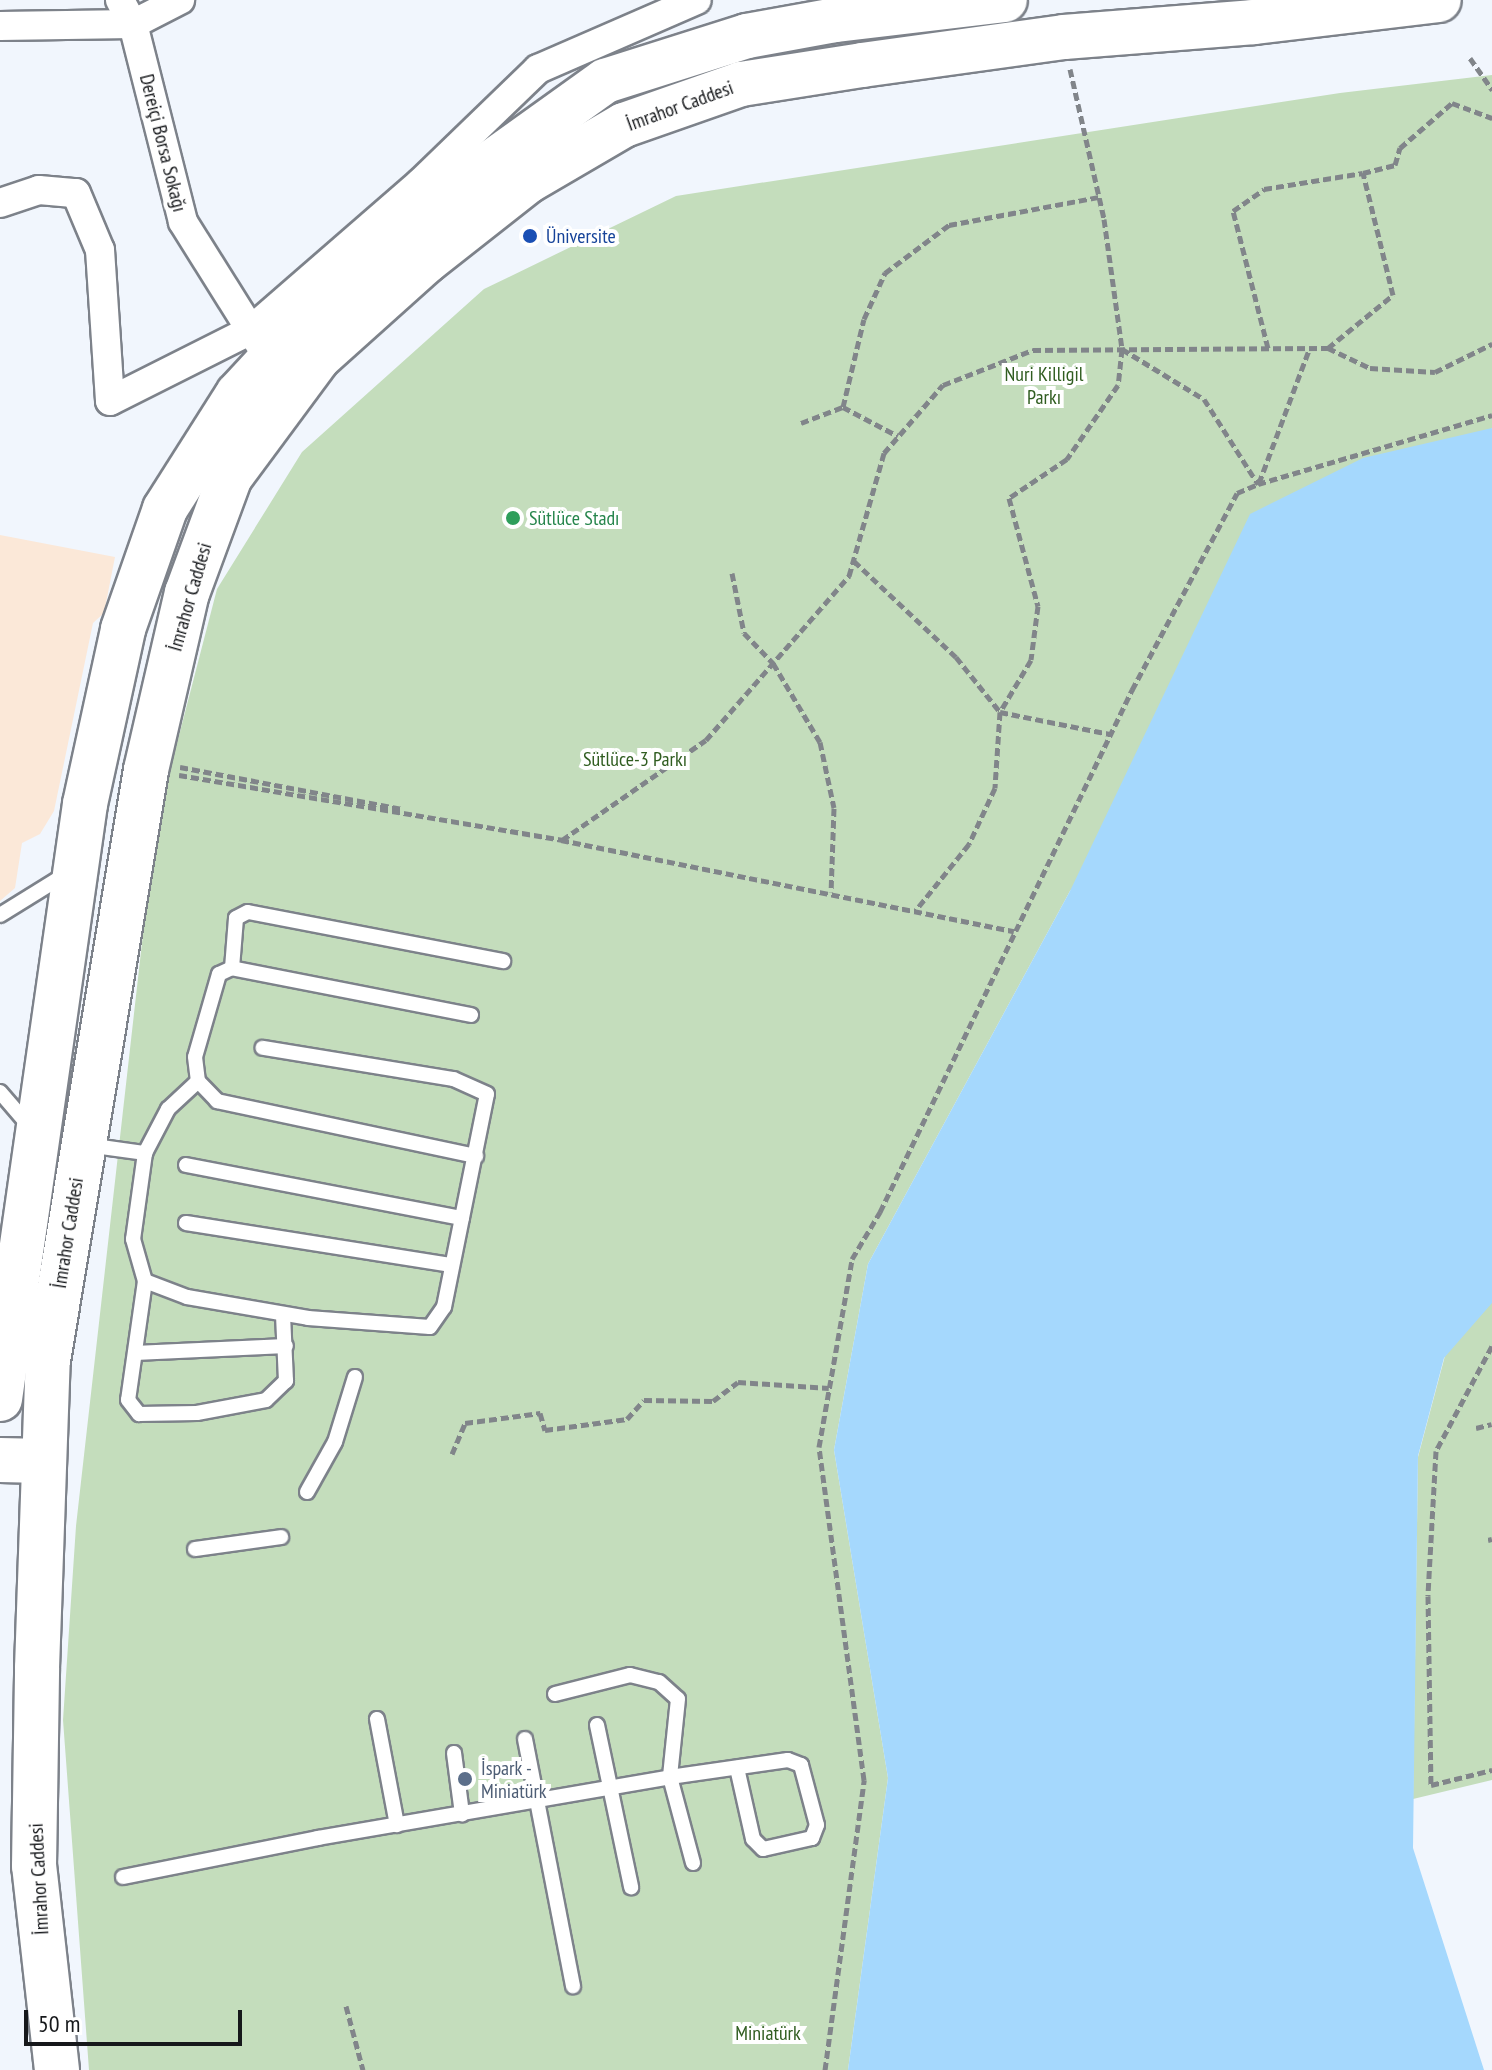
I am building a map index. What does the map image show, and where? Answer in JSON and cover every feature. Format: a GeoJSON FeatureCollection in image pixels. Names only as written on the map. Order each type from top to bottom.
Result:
{"type":"FeatureCollection","features":[{"type":"Feature","properties":{"kind":"main road"},"geometry":{"type":"LineString","coordinates":[[0,1399],[6,1319],[39,1136],[85,804],[123,629],[165,509],[238,394],[260,345],[313,313],[450,192],[605,81],[747,36],[845,10],[1005,0]]}},
{"type":"Feature","properties":{"kind":"main road","name":"İmrahor Caddesi"},"geometry":{"type":"LineString","coordinates":[[46,2069],[34,1866],[48,1360],[83,1145],[159,768],[187,593],[230,477],[318,358],[425,262],[528,181],[624,125],[741,84],[1064,37],[1254,22],[1439,0]]}},
{"type":"Feature","properties":{"kind":"main road"},"geometry":{"type":"LineString","coordinates":[[653,65],[672,108]]}},
{"type":"Feature","properties":{"kind":"main road"},"geometry":{"type":"LineString","coordinates":[[0,1460],[44,1461]]}},
{"type":"Feature","properties":{"kind":"street"},"geometry":{"type":"LineString","coordinates":[[0,26],[127,12],[180,0]]}},
{"type":"Feature","properties":{"kind":"street"},"geometry":{"type":"LineString","coordinates":[[0,203],[39,190],[76,193],[100,250],[110,401],[260,345],[538,69],[697,0]]}},
{"type":"Feature","properties":{"kind":"street","name":"Dereiçi Borsa Sokağı"},"geometry":{"type":"LineString","coordinates":[[127,12],[183,222],[260,345]]}},
{"type":"Feature","properties":{"kind":"lane"},"geometry":{"type":"LineString","coordinates":[[0,915],[76,868]]}},
{"type":"Feature","properties":{"kind":"lane"},"geometry":{"type":"LineString","coordinates":[[232,968],[236,918],[248,912],[503,961]]}},
{"type":"Feature","properties":{"kind":"lane"},"geometry":{"type":"LineString","coordinates":[[471,1015],[232,968],[219,974],[207,1006],[195,1057],[198,1081],[217,1101],[476,1156]]}},
{"type":"Feature","properties":{"kind":"lane"},"geometry":{"type":"LineString","coordinates":[[145,1281],[187,1297],[283,1314],[430,1327],[444,1307],[487,1094],[453,1079],[263,1048]]}},
{"type":"Feature","properties":{"kind":"lane"},"geometry":{"type":"LineString","coordinates":[[198,1081],[168,1109],[145,1153],[133,1239],[145,1281],[128,1400],[139,1414],[197,1413],[266,1400],[286,1381],[283,1314]]}},
{"type":"Feature","properties":{"kind":"lane"},"geometry":{"type":"LineString","coordinates":[[0,1092],[39,1136]]}},
{"type":"Feature","properties":{"kind":"lane"},"geometry":{"type":"LineString","coordinates":[[83,1145],[145,1153]]}},
{"type":"Feature","properties":{"kind":"lane"},"geometry":{"type":"LineString","coordinates":[[186,1165],[462,1218]]}},
{"type":"Feature","properties":{"kind":"lane"},"geometry":{"type":"LineString","coordinates":[[186,1223],[452,1265]]}},
{"type":"Feature","properties":{"kind":"lane"},"geometry":{"type":"LineString","coordinates":[[135,1353],[286,1346]]}},
{"type":"Feature","properties":{"kind":"lane"},"geometry":{"type":"LineString","coordinates":[[307,1492],[335,1442],[355,1377]]}},
{"type":"Feature","properties":{"kind":"lane"},"geometry":{"type":"LineString","coordinates":[[195,1549],[281,1537]]}},
{"type":"Feature","properties":{"kind":"lane"},"geometry":{"type":"LineString","coordinates":[[555,1694],[630,1675],[659,1682],[678,1699],[670,1777],[693,1863]]}},
{"type":"Feature","properties":{"kind":"lane"},"geometry":{"type":"LineString","coordinates":[[377,1719],[397,1825]]}},
{"type":"Feature","properties":{"kind":"lane"},"geometry":{"type":"LineString","coordinates":[[597,1725],[631,1887]]}},
{"type":"Feature","properties":{"kind":"lane"},"geometry":{"type":"LineString","coordinates":[[525,1739],[573,1986]]}},
{"type":"Feature","properties":{"kind":"lane"},"geometry":{"type":"LineString","coordinates":[[454,1753],[462,1814]]}},
{"type":"Feature","properties":{"kind":"lane"},"geometry":{"type":"LineString","coordinates":[[123,1877],[397,1825],[670,1777],[788,1760],[801,1765],[817,1825],[812,1838],[763,1849],[753,1839],[737,1768]]}},
{"type":"Feature","properties":{"kind":"path"},"geometry":{"type":"LineString","coordinates":[[916,910],[969,844],[995,788],[1000,712],[1031,660],[1038,606],[1009,498],[1067,459],[1094,425],[1118,385],[1122,349],[1099,197],[1064,37]]}},
{"type":"Feature","properties":{"kind":"path"},"geometry":{"type":"LineString","coordinates":[[1470,58],[1492,90]]}},
{"type":"Feature","properties":{"kind":"path"},"geometry":{"type":"LineString","coordinates":[[1268,348],[1233,211],[1264,189],[1395,165],[1400,148],[1452,103],[1492,118]]}},
{"type":"Feature","properties":{"kind":"path"},"geometry":{"type":"LineString","coordinates":[[1328,348],[1393,295],[1363,173]]}},
{"type":"Feature","properties":{"kind":"path"},"geometry":{"type":"LineString","coordinates":[[843,407],[864,319],[885,273],[949,225],[1099,197]]}},
{"type":"Feature","properties":{"kind":"path"},"geometry":{"type":"LineString","coordinates":[[159,768],[562,840],[706,740],[849,576],[884,453],[943,385],[1033,350],[1328,348],[1370,368],[1435,372],[1492,344]]}},
{"type":"Feature","properties":{"kind":"path"},"geometry":{"type":"LineString","coordinates":[[1122,349],[1204,399],[1258,484]]}},
{"type":"Feature","properties":{"kind":"path"},"geometry":{"type":"LineString","coordinates":[[1258,484],[1309,349]]}},
{"type":"Feature","properties":{"kind":"path"},"geometry":{"type":"LineString","coordinates":[[801,423],[843,407],[899,436]]}},
{"type":"Feature","properties":{"kind":"path"},"geometry":{"type":"LineString","coordinates":[[825,2070],[864,1780],[819,1447],[852,1259],[880,1212],[1110,734],[1237,493],[1258,484],[1492,415]]}},
{"type":"Feature","properties":{"kind":"path"},"geometry":{"type":"LineString","coordinates":[[854,561],[956,657],[1000,712],[1110,734]]}},
{"type":"Feature","properties":{"kind":"path"},"geometry":{"type":"LineString","coordinates":[[732,573],[744,633],[773,663],[820,742],[834,808],[831,892]]}},
{"type":"Feature","properties":{"kind":"path"},"geometry":{"type":"LineString","coordinates":[[159,768],[562,840],[1014,931]]}},
{"type":"Feature","properties":{"kind":"path"},"geometry":{"type":"LineString","coordinates":[[1492,1346],[1436,1451],[1428,1596],[1431,1785],[1492,1770]]}},
{"type":"Feature","properties":{"kind":"path"},"geometry":{"type":"LineString","coordinates":[[452,1454],[465,1423],[540,1413],[545,1430],[627,1419],[644,1400],[713,1401],[738,1382],[829,1388]]}},
{"type":"Feature","properties":{"kind":"path"},"geometry":{"type":"LineString","coordinates":[[1476,1428],[1492,1424]]}},
{"type":"Feature","properties":{"kind":"path"},"geometry":{"type":"LineString","coordinates":[[346,2006],[363,2070]]}},
{"type":"Feature","properties":{"kind":"shaded area"},"geometry":{"type":"Polygon","coordinates":[[[0,535],[115,557],[104,613],[93,623],[54,811],[40,834],[22,843],[15,888],[0,901],[0,535]]]}},
{"type":"Feature","properties":{"kind":"green space","name":"Sütlüce-3 Parkı"},"geometry":{"type":"Polygon","coordinates":[[[1492,75],[1492,428],[1070,891],[868,1264],[834,1450],[888,1778],[848,2070],[89,2070],[63,1720],[76,1526],[155,828],[217,589],[302,452],[484,289],[676,196],[1340,93],[1492,75]]]}},
{"type":"Feature","properties":{"kind":"green space"},"geometry":{"type":"Polygon","coordinates":[[[1492,1301],[1492,1780],[1413,1799],[1418,1457],[1446,1352],[1492,1301]]]}},
{"type":"Feature","properties":{"kind":"water"},"geometry":{"type":"Polygon","coordinates":[[[1492,428],[1492,1303],[1444,1358],[1418,1456],[1413,1848],[1484,2070],[848,2070],[888,1778],[834,1450],[868,1264],[1070,891],[1250,514],[1363,458],[1492,428]]]}},
{"type":"Feature","properties":{"kind":"place","name":"Üniversite"},"geometry":{"type":"Point","coordinates":[530,236]}},
{"type":"Feature","properties":{"kind":"place","name":"Sütlüce Stadı"},"geometry":{"type":"Point","coordinates":[513,518]}},
{"type":"Feature","properties":{"kind":"place","name":"İspark - Miniatürk"},"geometry":{"type":"Point","coordinates":[465,1779]}},
{"type":"Feature","properties":{"kind":"park label","name":"Nuri Killigil Parkı"},"geometry":{"type":"Point","coordinates":[1044,386]}},
{"type":"Feature","properties":{"kind":"park label","name":"Miniatürk"},"geometry":{"type":"Point","coordinates":[768,2033]}}]}
